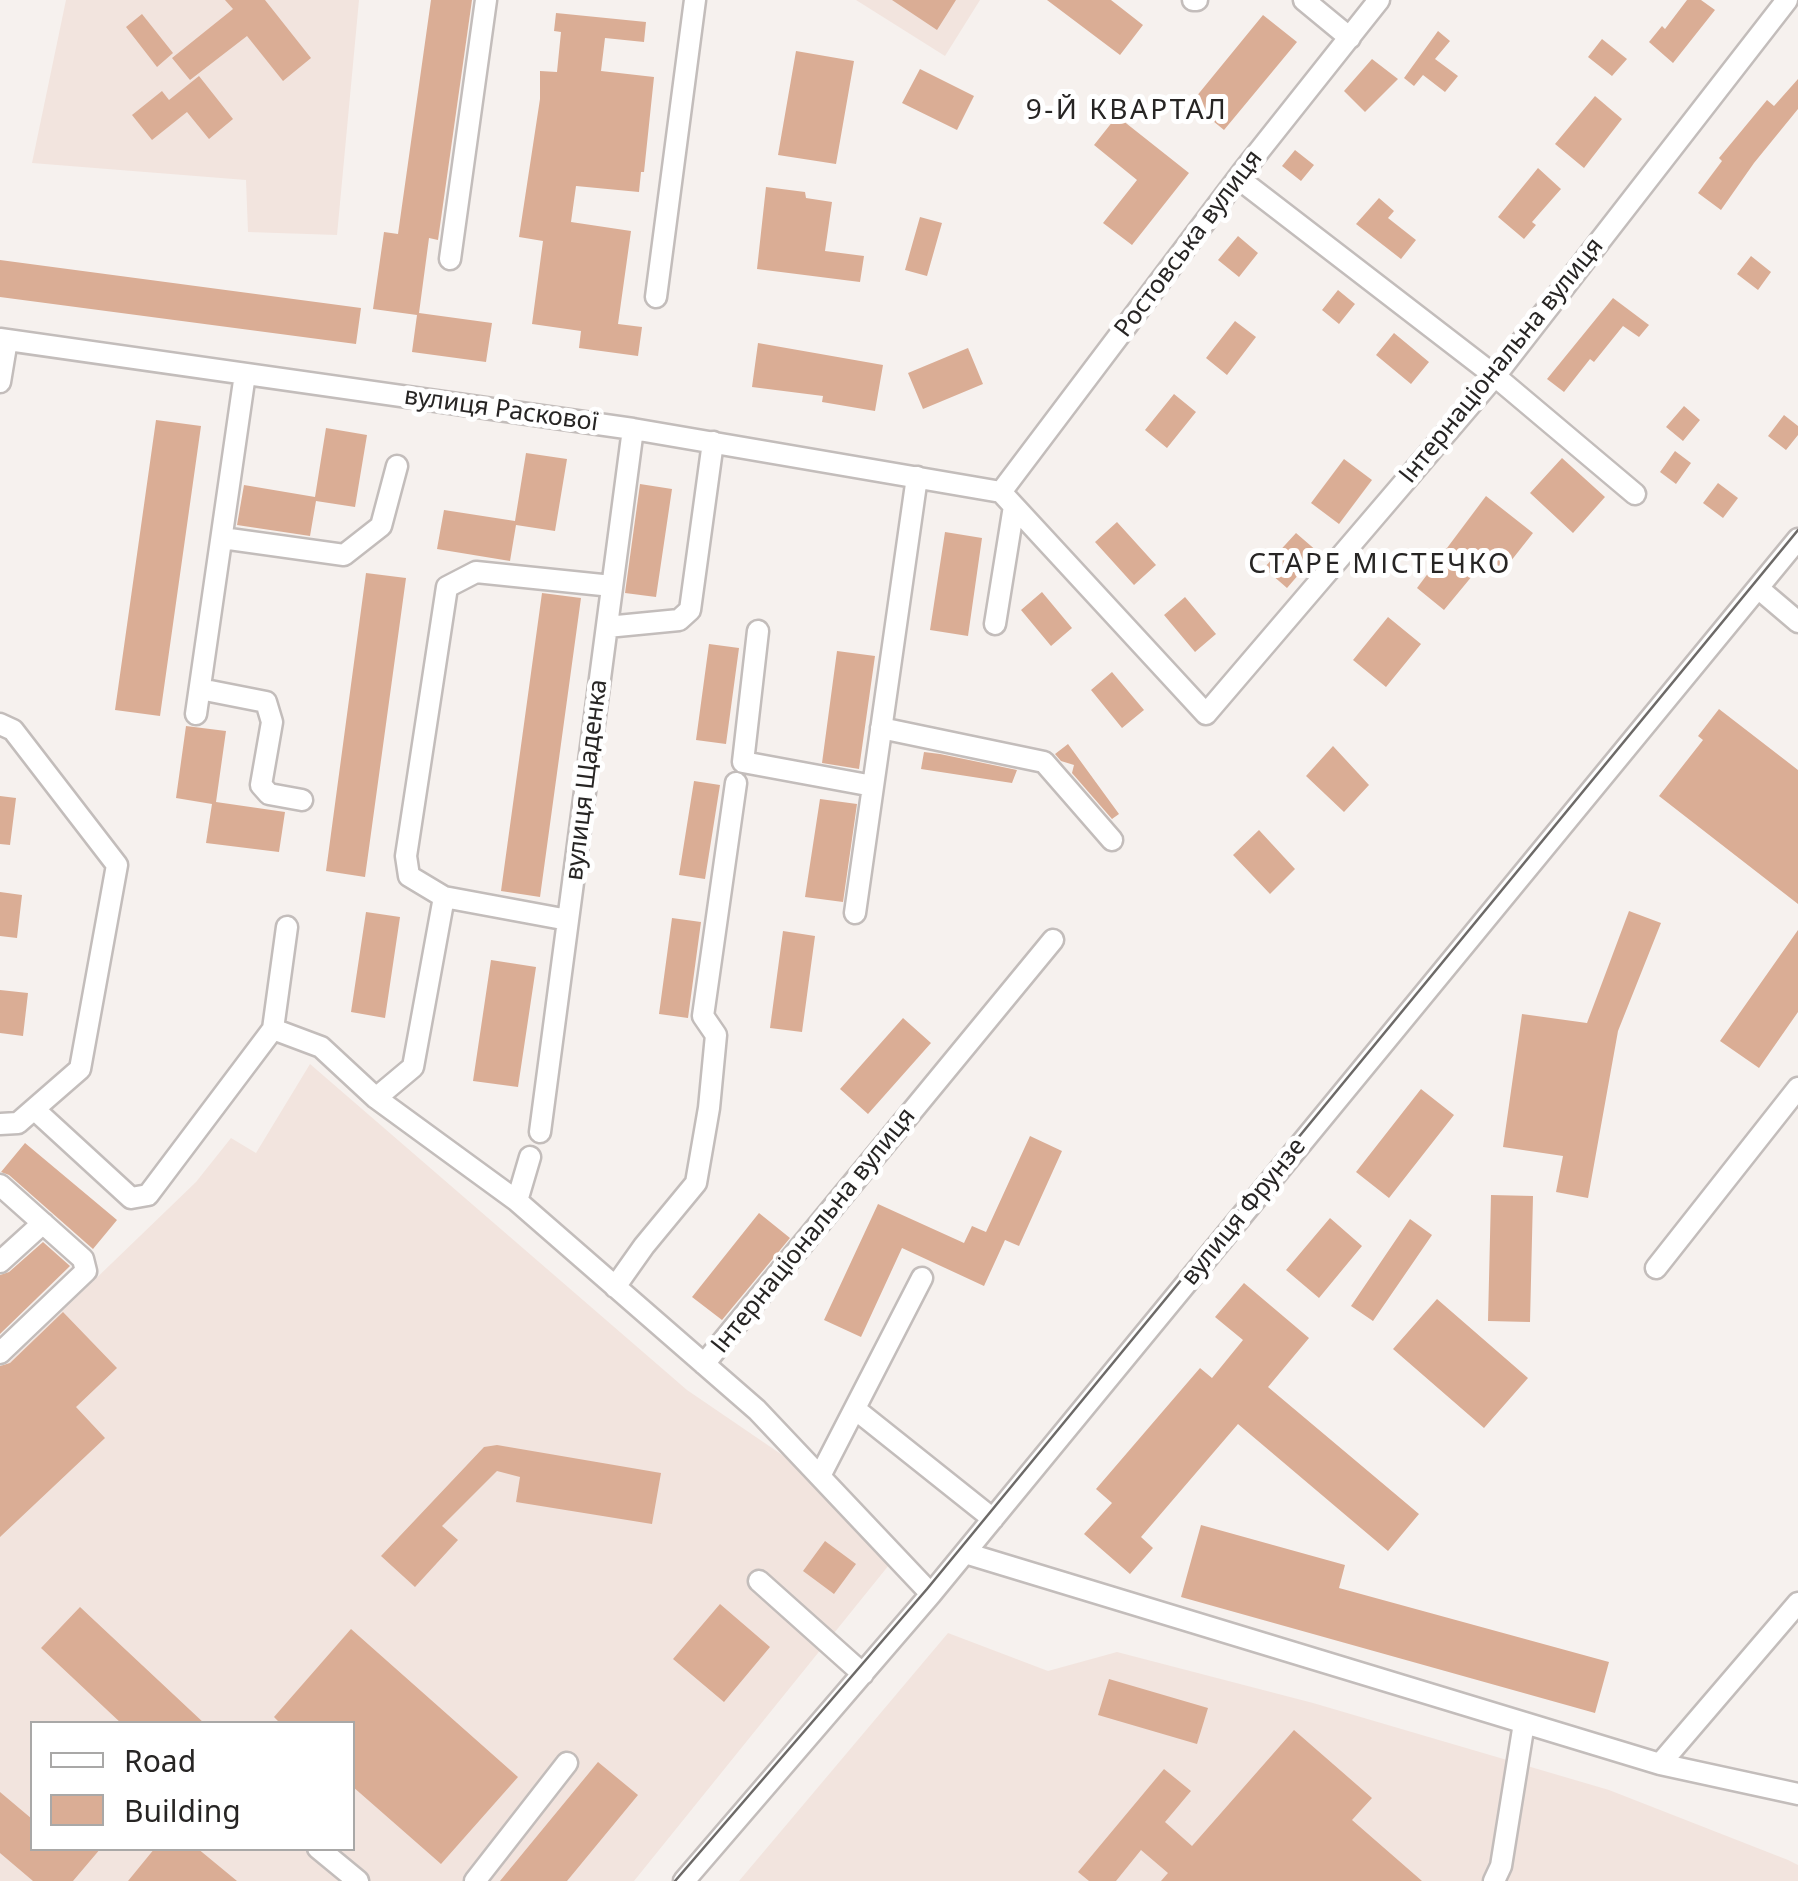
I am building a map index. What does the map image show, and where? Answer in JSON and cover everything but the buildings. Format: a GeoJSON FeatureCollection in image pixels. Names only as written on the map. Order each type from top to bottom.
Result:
{"type":"FeatureCollection","features":[{"type":"Feature","properties":{"kind":"street"},"geometry":{"type":"LineString","coordinates":[[450,259],[486,0]]}},
{"type":"Feature","properties":{"kind":"street"},"geometry":{"type":"LineString","coordinates":[[656,298],[695,0]]}},
{"type":"Feature","properties":{"kind":"street"},"geometry":{"type":"LineString","coordinates":[[1304,0],[1350,38]]}},
{"type":"Feature","properties":{"kind":"street","name":"Ростовська вулиця"},"geometry":{"type":"LineString","coordinates":[[1008,499],[1238,178],[1380,0]]}},
{"type":"Feature","properties":{"kind":"street","name":"Інтернаціональна вулиця"},"geometry":{"type":"LineString","coordinates":[[1008,499],[1206,714],[1495,376],[1786,0]]}},
{"type":"Feature","properties":{"kind":"street"},"geometry":{"type":"LineString","coordinates":[[1238,178],[1495,376],[1635,494]]}},
{"type":"Feature","properties":{"kind":"street"},"geometry":{"type":"LineString","coordinates":[[0,382],[4,339]]}},
{"type":"Feature","properties":{"kind":"street","name":"вулиця Раскової"},"geometry":{"type":"LineString","coordinates":[[4,339],[633,428],[916,477],[1008,499]]}},
{"type":"Feature","properties":{"kind":"street"},"geometry":{"type":"LineString","coordinates":[[196,714],[245,374]]}},
{"type":"Feature","properties":{"kind":"street","name":"вулиця Щаденка"},"geometry":{"type":"LineString","coordinates":[[540,1132],[633,428]]}},
{"type":"Feature","properties":{"kind":"street"},"geometry":{"type":"LineString","coordinates":[[607,627],[679,620],[690,610],[713,442]]}},
{"type":"Feature","properties":{"kind":"street"},"geometry":{"type":"LineString","coordinates":[[222,538],[344,555],[380,526],[397,466]]}},
{"type":"Feature","properties":{"kind":"street"},"geometry":{"type":"LineString","coordinates":[[854,913],[916,477]]}},
{"type":"Feature","properties":{"kind":"street"},"geometry":{"type":"LineString","coordinates":[[994,624],[1008,499]]}},
{"type":"Feature","properties":{"kind":"street","name":"вулиця Фрунзе"},"geometry":{"type":"LineString","coordinates":[[684,1881],[932,1594],[1798,539]]}},
{"type":"Feature","properties":{"kind":"street"},"geometry":{"type":"LineString","coordinates":[[568,920],[444,897],[409,876],[406,856],[447,587],[476,572],[612,586]]}},
{"type":"Feature","properties":{"kind":"street"},"geometry":{"type":"LineString","coordinates":[[1758,588],[1798,622]]}},
{"type":"Feature","properties":{"kind":"street"},"geometry":{"type":"LineString","coordinates":[[758,630],[743,762],[873,786]]}},
{"type":"Feature","properties":{"kind":"street"},"geometry":{"type":"LineString","coordinates":[[200,690],[266,702],[272,722],[262,785],[269,794],[302,800]]}},
{"type":"Feature","properties":{"kind":"street"},"geometry":{"type":"LineString","coordinates":[[0,724],[14,730],[117,866],[80,1069],[18,1123],[0,1124]]}},
{"type":"Feature","properties":{"kind":"street"},"geometry":{"type":"LineString","coordinates":[[881,728],[1044,762],[1112,840]]}},
{"type":"Feature","properties":{"kind":"street"},"geometry":{"type":"LineString","coordinates":[[615,1287],[696,1182],[716,1036],[703,1016],[736,784]]}},
{"type":"Feature","properties":{"kind":"street"},"geometry":{"type":"LineString","coordinates":[[376,1098],[413,1066],[444,897]]}},
{"type":"Feature","properties":{"kind":"street"},"geometry":{"type":"LineString","coordinates":[[34,1109],[130,1198],[148,1195],[273,1028],[287,927]]}},
{"type":"Feature","properties":{"kind":"street","name":"Інтернаціональна вулиця"},"geometry":{"type":"LineString","coordinates":[[932,1594],[757,1410],[704,1364],[1053,940]]}},
{"type":"Feature","properties":{"kind":"street"},"geometry":{"type":"LineString","coordinates":[[273,1028],[321,1047],[376,1098],[517,1201],[704,1364]]}},
{"type":"Feature","properties":{"kind":"street"},"geometry":{"type":"LineString","coordinates":[[1656,1268],[1798,1088]]}},
{"type":"Feature","properties":{"kind":"street"},"geometry":{"type":"LineString","coordinates":[[517,1201],[530,1156]]}},
{"type":"Feature","properties":{"kind":"street"},"geometry":{"type":"LineString","coordinates":[[0,1353],[86,1271],[83,1259],[1,1187]]}},
{"type":"Feature","properties":{"kind":"street"},"geometry":{"type":"LineString","coordinates":[[0,1262],[43,1223]]}},
{"type":"Feature","properties":{"kind":"street"},"geometry":{"type":"LineString","coordinates":[[820,1476],[922,1278]]}},
{"type":"Feature","properties":{"kind":"street"},"geometry":{"type":"LineString","coordinates":[[854,1409],[993,1519]]}},
{"type":"Feature","properties":{"kind":"street"},"geometry":{"type":"LineString","coordinates":[[965,1553],[1660,1764],[1798,1794]]}},
{"type":"Feature","properties":{"kind":"street"},"geometry":{"type":"LineString","coordinates":[[759,1581],[863,1674]]}},
{"type":"Feature","properties":{"kind":"street"},"geometry":{"type":"LineString","coordinates":[[1660,1764],[1798,1603]]}},
{"type":"Feature","properties":{"kind":"street"},"geometry":{"type":"LineString","coordinates":[[1494,1881],[1501,1866],[1524,1722]]}},
{"type":"Feature","properties":{"kind":"street"},"geometry":{"type":"LineString","coordinates":[[474,1881],[567,1763]]}},
{"type":"Feature","properties":{"kind":"street"},"geometry":{"type":"LineString","coordinates":[[322,1851],[358,1881]]}},
{"type":"Feature","properties":{"kind":"shaded area"},"geometry":{"type":"Polygon","coordinates":[[[66,0],[359,0],[337,235],[248,232],[246,180],[32,163],[66,0]]]}},
{"type":"Feature","properties":{"kind":"shaded area"},"geometry":{"type":"Polygon","coordinates":[[[856,0],[980,0],[945,56],[856,0]]]}},
{"type":"Feature","properties":{"kind":"shaded area"},"geometry":{"type":"Polygon","coordinates":[[[310,1064],[687,1390],[816,1478],[893,1560],[634,1881],[0,1881],[0,1371],[196,1182],[231,1138],[256,1153],[310,1064]]]}},
{"type":"Feature","properties":{"kind":"shaded area"},"geometry":{"type":"Polygon","coordinates":[[[948,1633],[1048,1671],[1117,1652],[1313,1703],[1609,1790],[1788,1860],[1798,1865],[1798,1881],[739,1881],[948,1633]]]}},
{"type":"Feature","properties":{"kind":"tram line"},"geometry":{"type":"LineString","coordinates":[[675,1881],[927,1589],[1798,530]]}},
{"type":"Feature","properties":{"kind":"district","name":"9-Й КВАРТАЛ"},"geometry":{"type":"Point","coordinates":[1127,111]}},
{"type":"Feature","properties":{"kind":"district","name":"СТАРЕ МІСТЕЧКО"},"geometry":{"type":"Point","coordinates":[1380,565]}}]}
